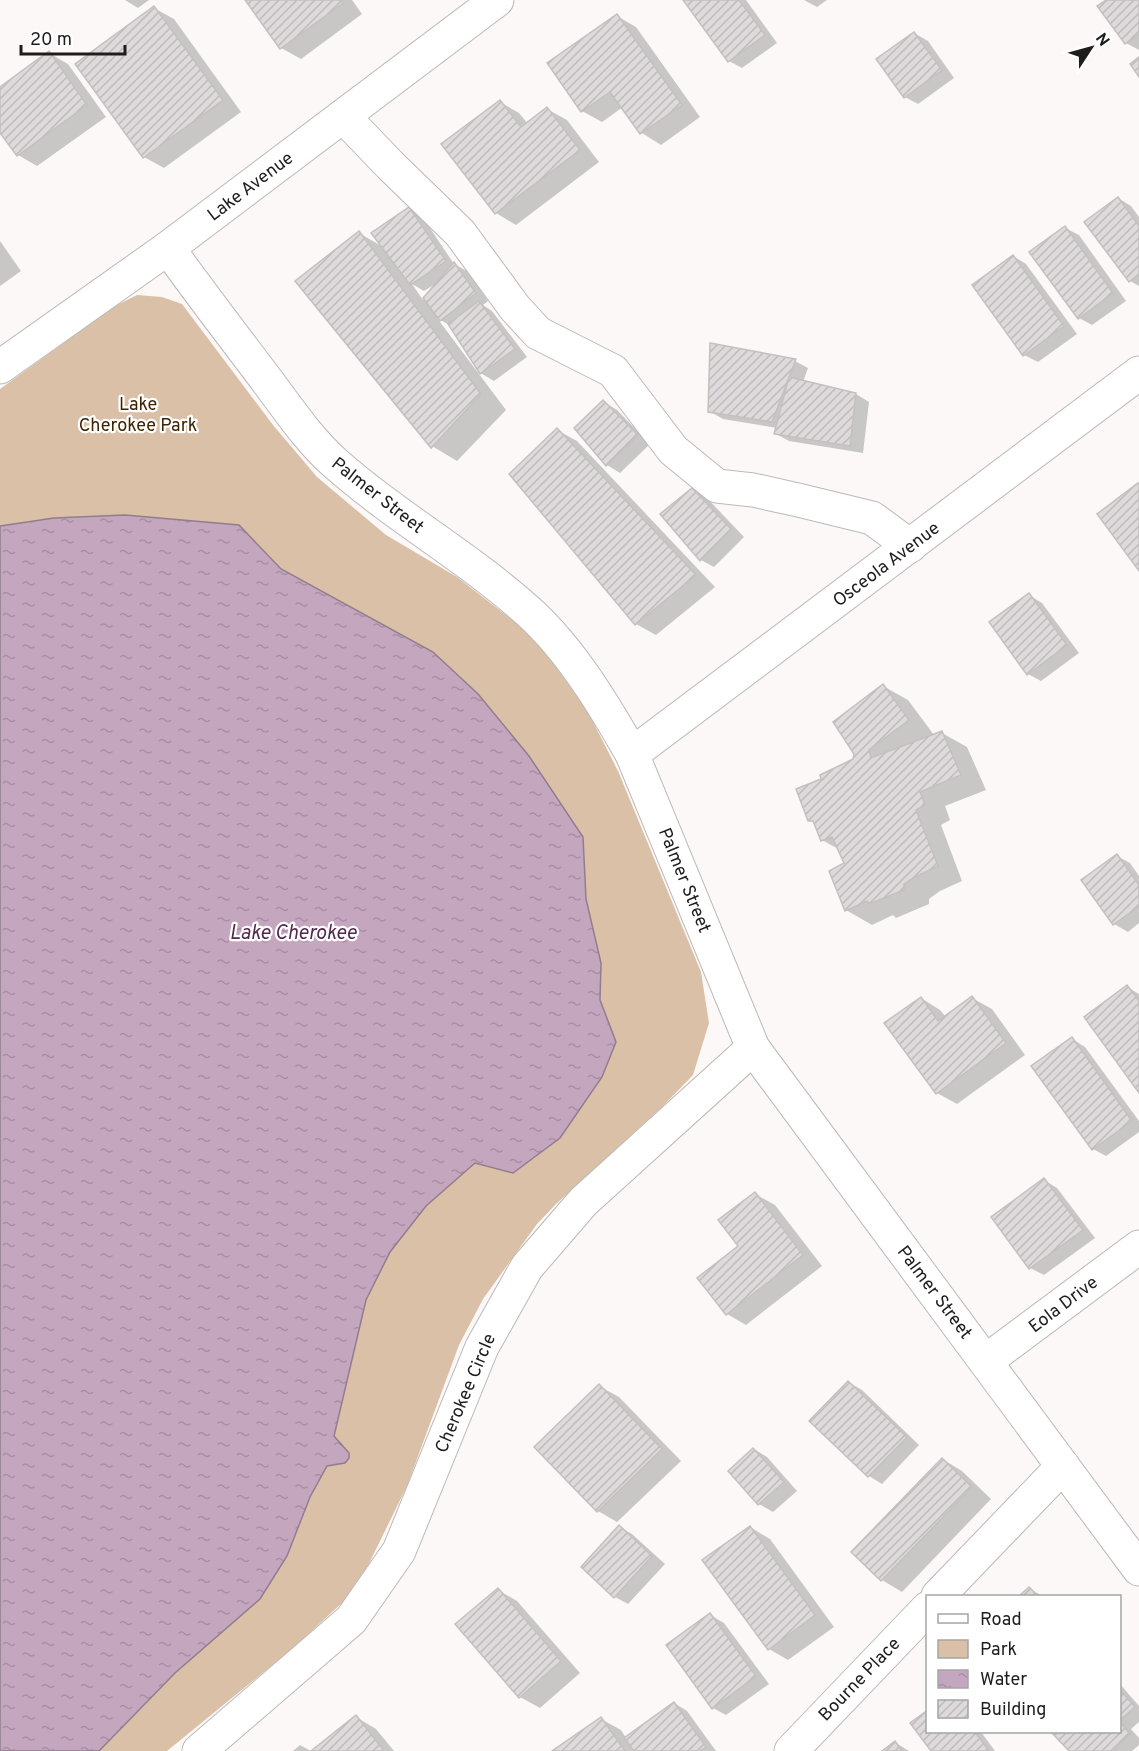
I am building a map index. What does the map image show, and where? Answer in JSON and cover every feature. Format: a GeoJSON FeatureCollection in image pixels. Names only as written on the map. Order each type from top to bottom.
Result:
{"type":"FeatureCollection","features":[{"type":"Feature","properties":{"kind":"street","name":"Lake Avenue"},"geometry":{"type":"LineString","coordinates":[[0,367],[168,248],[497,0]]}},
{"type":"Feature","properties":{"kind":"street"},"geometry":{"type":"LineString","coordinates":[[343,116],[460,233],[514,308],[538,333],[613,371],[673,450],[717,486],[753,490],[872,518],[910,546]]}},
{"type":"Feature","properties":{"kind":"street","name":"Palmer Street"},"geometry":{"type":"LineString","coordinates":[[168,248],[305,431],[333,461],[378,498],[474,567],[530,612],[572,659],[633,754],[753,1048],[1063,1466],[1135,1555]]}},
{"type":"Feature","properties":{"kind":"street","name":"Osceola Avenue"},"geometry":{"type":"LineString","coordinates":[[633,754],[1139,373]]}},
{"type":"Feature","properties":{"kind":"street","name":"Cherokee Circle"},"geometry":{"type":"LineString","coordinates":[[199,1751],[351,1620],[399,1551],[482,1347],[527,1267],[583,1202],[753,1048]]}},
{"type":"Feature","properties":{"kind":"street","name":"Eola Drive"},"geometry":{"type":"LineString","coordinates":[[986,1361],[1139,1248]]}},
{"type":"Feature","properties":{"kind":"street"},"geometry":{"type":"LineString","coordinates":[[939,1595],[1063,1466]]}},
{"type":"Feature","properties":{"kind":"street","name":"Bourne Place"},"geometry":{"type":"LineString","coordinates":[[791,1751],[926,1609]]}},
{"type":"Feature","properties":{"kind":"green space","name":"Lake Cherokee Park"},"geometry":{"type":"Polygon","coordinates":[[[137,295],[162,297],[182,304],[273,425],[317,477],[386,535],[457,577],[534,637],[587,710],[618,771],[701,972],[709,1023],[693,1075],[537,1224],[483,1299],[459,1345],[407,1486],[356,1590],[293,1648],[167,1751],[99,1751],[175,1673],[310,1497],[327,1465],[345,1463],[349,1453],[334,1436],[366,1300],[390,1252],[426,1206],[475,1162],[513,1173],[616,1042],[600,1000],[601,963],[586,899],[583,837],[529,756],[478,694],[433,652],[281,569],[239,525],[125,515],[54,518],[0,526],[0,389],[115,306],[137,295]]]}},
{"type":"Feature","properties":{"kind":"water","name":"Lake Cherokee"},"geometry":{"type":"Polygon","coordinates":[[[125,515],[239,525],[281,569],[433,652],[478,694],[529,756],[583,837],[586,899],[601,963],[600,1000],[616,1042],[602,1077],[560,1138],[513,1173],[475,1163],[426,1206],[390,1252],[366,1300],[334,1436],[349,1453],[349,1458],[345,1463],[327,1466],[310,1497],[287,1556],[260,1599],[175,1673],[99,1751],[0,1751],[0,526],[54,518],[125,515]]]}},
{"type":"Feature","properties":{"kind":"building"},"geometry":{"type":"Polygon","coordinates":[[[245,0],[341,0],[343,3],[280,49],[245,0]]]}},
{"type":"Feature","properties":{"kind":"building"},"geometry":{"type":"Polygon","coordinates":[[[683,0],[739,0],[765,35],[728,62],[683,0]]]}},
{"type":"Feature","properties":{"kind":"building"},"geometry":{"type":"Polygon","coordinates":[[[1106,0],[1139,0],[1139,34],[1125,44],[1097,6],[1106,0]]]}},
{"type":"Feature","properties":{"kind":"building"},"geometry":{"type":"Polygon","coordinates":[[[154,6],[223,100],[143,158],[75,64],[154,6]]]}},
{"type":"Feature","properties":{"kind":"building"},"geometry":{"type":"Polygon","coordinates":[[[617,14],[682,105],[640,134],[610,92],[581,112],[547,63],[617,14]]]}},
{"type":"Feature","properties":{"kind":"building"},"geometry":{"type":"Polygon","coordinates":[[[914,32],[942,70],[904,98],[876,59],[914,32]]]}},
{"type":"Feature","properties":{"kind":"building"},"geometry":{"type":"Polygon","coordinates":[[[49,51],[87,105],[17,156],[0,133],[0,87],[49,51]]]}},
{"type":"Feature","properties":{"kind":"building"},"geometry":{"type":"Polygon","coordinates":[[[1139,57],[1139,77],[1130,64],[1139,57]]]}},
{"type":"Feature","properties":{"kind":"building"},"geometry":{"type":"Polygon","coordinates":[[[500,100],[521,127],[547,107],[580,150],[495,214],[441,144],[500,100]]]}},
{"type":"Feature","properties":{"kind":"building"},"geometry":{"type":"Polygon","coordinates":[[[1118,197],[1139,226],[1139,274],[1129,282],[1084,222],[1118,197]]]}},
{"type":"Feature","properties":{"kind":"building"},"geometry":{"type":"Polygon","coordinates":[[[409,207],[446,261],[410,285],[371,233],[409,207]]]}},
{"type":"Feature","properties":{"kind":"building"},"geometry":{"type":"Polygon","coordinates":[[[1065,226],[1113,293],[1078,319],[1029,252],[1065,226]]]}},
{"type":"Feature","properties":{"kind":"building"},"geometry":{"type":"Polygon","coordinates":[[[359,231],[481,394],[431,448],[295,281],[359,231]]]}},
{"type":"Feature","properties":{"kind":"building"},"geometry":{"type":"Polygon","coordinates":[[[1013,255],[1064,326],[1023,356],[972,285],[1013,255]]]}},
{"type":"Feature","properties":{"kind":"building"},"geometry":{"type":"Polygon","coordinates":[[[454,262],[476,293],[440,321],[423,298],[454,262]]]}},
{"type":"Feature","properties":{"kind":"building"},"geometry":{"type":"Polygon","coordinates":[[[479,301],[515,349],[480,374],[448,324],[479,301]]]}},
{"type":"Feature","properties":{"kind":"building"},"geometry":{"type":"Polygon","coordinates":[[[710,343],[796,359],[772,422],[708,412],[710,343]]]}},
{"type":"Feature","properties":{"kind":"building"},"geometry":{"type":"Polygon","coordinates":[[[789,377],[856,393],[850,446],[774,434],[789,377]]]}},
{"type":"Feature","properties":{"kind":"building"},"geometry":{"type":"Polygon","coordinates":[[[603,400],[638,435],[606,466],[574,428],[603,400]]]}},
{"type":"Feature","properties":{"kind":"building"},"geometry":{"type":"Polygon","coordinates":[[[557,428],[696,575],[635,625],[509,474],[557,428]]]}},
{"type":"Feature","properties":{"kind":"building"},"geometry":{"type":"Polygon","coordinates":[[[1138,483],[1139,485],[1139,571],[1097,514],[1138,483]]]}},
{"type":"Feature","properties":{"kind":"building"},"geometry":{"type":"Polygon","coordinates":[[[692,488],[731,529],[700,561],[660,514],[692,488]]]}},
{"type":"Feature","properties":{"kind":"building"},"geometry":{"type":"Polygon","coordinates":[[[1029,593],[1067,645],[1027,675],[989,622],[1029,593]]]}},
{"type":"Feature","properties":{"kind":"building"},"geometry":{"type":"Polygon","coordinates":[[[883,684],[909,720],[869,750],[871,758],[942,731],[961,775],[920,792],[925,805],[916,810],[938,866],[904,884],[904,890],[869,904],[867,901],[845,911],[829,871],[844,863],[832,837],[821,841],[813,821],[808,821],[796,789],[821,779],[820,775],[853,759],[854,754],[833,722],[883,684]]]}},
{"type":"Feature","properties":{"kind":"building"},"geometry":{"type":"Polygon","coordinates":[[[1117,854],[1139,885],[1139,906],[1113,925],[1081,880],[1117,854]]]}},
{"type":"Feature","properties":{"kind":"building"},"geometry":{"type":"Polygon","coordinates":[[[1127,985],[1139,1001],[1139,1093],[1084,1017],[1127,985]]]}},
{"type":"Feature","properties":{"kind":"building"},"geometry":{"type":"Polygon","coordinates":[[[972,996],[1006,1043],[936,1094],[884,1023],[921,997],[938,1021],[972,996]]]}},
{"type":"Feature","properties":{"kind":"building"},"geometry":{"type":"Polygon","coordinates":[[[1072,1037],[1132,1121],[1092,1150],[1031,1066],[1072,1037]]]}},
{"type":"Feature","properties":{"kind":"building"},"geometry":{"type":"Polygon","coordinates":[[[1044,1178],[1083,1230],[1029,1269],[991,1217],[1044,1178]]]}},
{"type":"Feature","properties":{"kind":"building"},"geometry":{"type":"Polygon","coordinates":[[[755,1192],[803,1255],[726,1315],[697,1278],[738,1246],[718,1220],[755,1192]]]}},
{"type":"Feature","properties":{"kind":"building"},"geometry":{"type":"Polygon","coordinates":[[[848,1381],[907,1437],[868,1477],[809,1421],[848,1381]]]}},
{"type":"Feature","properties":{"kind":"building"},"geometry":{"type":"Polygon","coordinates":[[[599,1384],[662,1449],[597,1512],[534,1447],[599,1384]]]}},
{"type":"Feature","properties":{"kind":"building"},"geometry":{"type":"Polygon","coordinates":[[[753,1448],[784,1482],[758,1505],[728,1471],[753,1448]]]}},
{"type":"Feature","properties":{"kind":"building"},"geometry":{"type":"Polygon","coordinates":[[[942,1458],[972,1487],[881,1581],[851,1552],[942,1458]]]}},
{"type":"Feature","properties":{"kind":"building"},"geometry":{"type":"Polygon","coordinates":[[[619,1525],[652,1556],[614,1598],[581,1567],[619,1525]]]}},
{"type":"Feature","properties":{"kind":"building"},"geometry":{"type":"Polygon","coordinates":[[[750,1526],[815,1615],[768,1650],[702,1560],[750,1526]]]}},
{"type":"Feature","properties":{"kind":"building"},"geometry":{"type":"Polygon","coordinates":[[[1029,1587],[1037,1595],[1020,1595],[1029,1587]]]}},
{"type":"Feature","properties":{"kind":"building"},"geometry":{"type":"Polygon","coordinates":[[[498,1588],[561,1661],[519,1698],[455,1624],[498,1588]]]}},
{"type":"Feature","properties":{"kind":"building"},"geometry":{"type":"Polygon","coordinates":[[[710,1613],[756,1676],[712,1709],[666,1645],[710,1613]]]}},
{"type":"Feature","properties":{"kind":"building"},"geometry":{"type":"Polygon","coordinates":[[[1121,1691],[1135,1707],[1121,1719],[1121,1691]]]}},
{"type":"Feature","properties":{"kind":"building"},"geometry":{"type":"Polygon","coordinates":[[[674,1702],[706,1747],[700,1751],[634,1751],[624,1738],[674,1702]]]}},
{"type":"Feature","properties":{"kind":"building"},"geometry":{"type":"Polygon","coordinates":[[[926,1711],[926,1733],[976,1733],[989,1751],[931,1751],[910,1723],[926,1711]]]}},
{"type":"Feature","properties":{"kind":"building"},"geometry":{"type":"Polygon","coordinates":[[[356,1715],[384,1751],[311,1751],[356,1715]]]}},
{"type":"Feature","properties":{"kind":"building"},"geometry":{"type":"Polygon","coordinates":[[[601,1717],[625,1751],[552,1751],[601,1717]]]}},
{"type":"Feature","properties":{"kind":"building"},"geometry":{"type":"Polygon","coordinates":[[[1121,1723],[1130,1734],[1111,1751],[1069,1751],[1052,1733],[1121,1733],[1121,1723]]]}},
{"type":"Feature","properties":{"kind":"building"},"geometry":{"type":"Polygon","coordinates":[[[895,1741],[902,1751],[882,1751],[895,1741]]]}}]}
